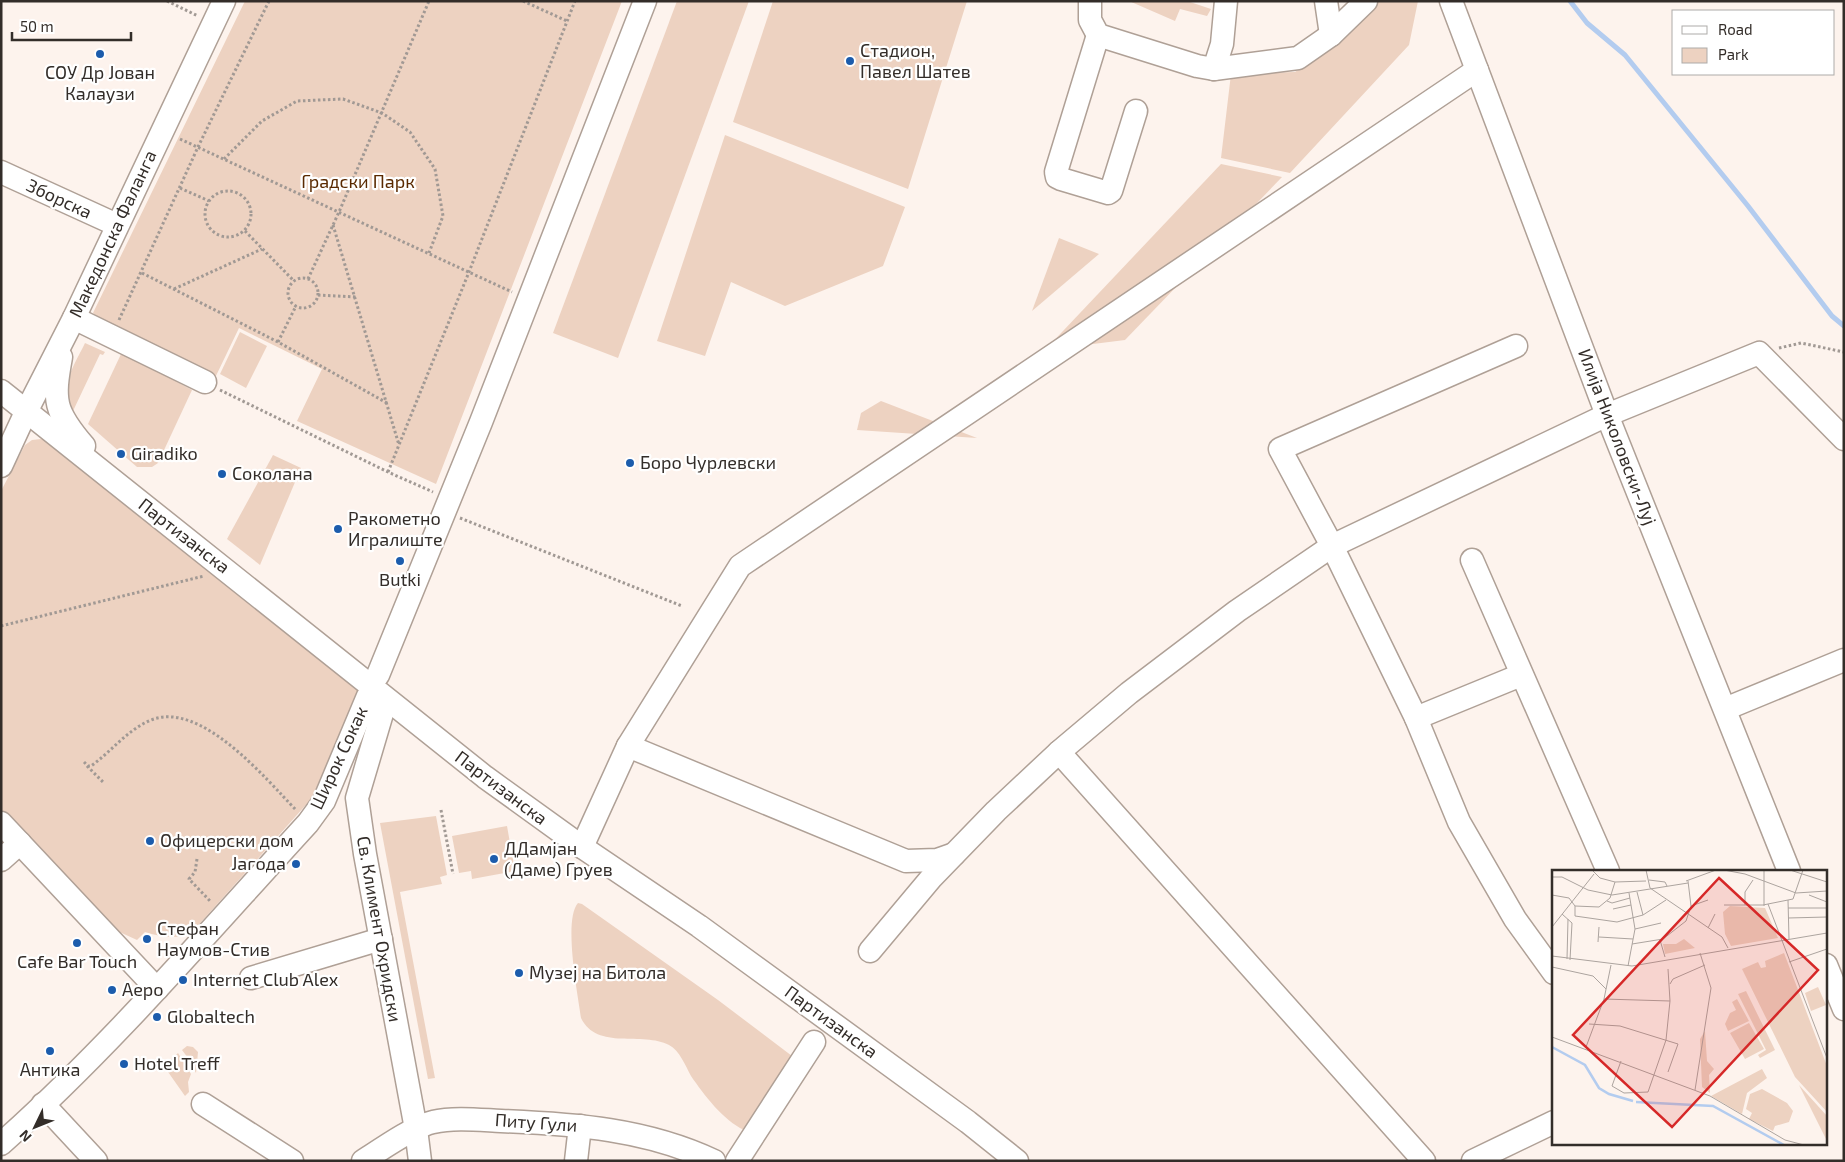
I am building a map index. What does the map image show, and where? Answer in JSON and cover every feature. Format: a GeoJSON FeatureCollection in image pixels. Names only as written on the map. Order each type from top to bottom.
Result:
{"type":"FeatureCollection","features":[{"type":"Feature","properties":{"kind":"street","name":"Македонска Фаланга"},"geometry":{"type":"LineString","coordinates":[[1,466],[70,326],[224,1]]}},
{"type":"Feature","properties":{"kind":"street"},"geometry":{"type":"LineString","coordinates":[[378,675],[447,505],[645,1]]}},
{"type":"Feature","properties":{"kind":"street"},"geometry":{"type":"LineString","coordinates":[[1090,1],[1090,20],[1098,34],[1197,66],[1214,69],[1298,58],[1331,35],[1366,1]]}},
{"type":"Feature","properties":{"kind":"street"},"geometry":{"type":"LineString","coordinates":[[1214,69],[1222,44],[1226,1]]}},
{"type":"Feature","properties":{"kind":"street"},"geometry":{"type":"LineString","coordinates":[[1326,1],[1331,35]]}},
{"type":"Feature","properties":{"kind":"street","name":"Илија Николовски-Луј"},"geometry":{"type":"LineString","coordinates":[[1451,1],[1607,415],[1789,870]]}},
{"type":"Feature","properties":{"kind":"street"},"geometry":{"type":"LineString","coordinates":[[1098,34],[1056,172],[1057,176],[1061,179],[1110,192],[1136,111]]}},
{"type":"Feature","properties":{"kind":"street"},"geometry":{"type":"LineString","coordinates":[[582,847],[628,746],[740,566],[1476,70]]}},
{"type":"Feature","properties":{"kind":"street","name":"Зборска"},"geometry":{"type":"LineString","coordinates":[[1,172],[117,225]]}},
{"type":"Feature","properties":{"kind":"street"},"geometry":{"type":"LineString","coordinates":[[116,482],[67,426],[58,408],[56,397],[57,382],[70,326],[112,336],[205,382]]}},
{"type":"Feature","properties":{"kind":"street"},"geometry":{"type":"LineString","coordinates":[[1516,346],[1280,449],[1332,546],[1416,718],[1459,822],[1515,919],[1552,970]]}},
{"type":"Feature","properties":{"kind":"street"},"geometry":{"type":"LineString","coordinates":[[870,951],[932,877],[996,811],[1060,752],[1129,694],[1237,611],[1332,546],[1607,415],[1759,353],[1844,440]]}},
{"type":"Feature","properties":{"kind":"street","name":"Партизанска"},"geometry":{"type":"LineString","coordinates":[[1,392],[116,482],[377,698],[582,847],[707,932],[968,1122],[1018,1161]]}},
{"type":"Feature","properties":{"kind":"street"},"geometry":{"type":"LineString","coordinates":[[1472,560],[1608,870]]}},
{"type":"Feature","properties":{"kind":"street"},"geometry":{"type":"LineString","coordinates":[[1725,709],[1844,660]]}},
{"type":"Feature","properties":{"kind":"street"},"geometry":{"type":"LineString","coordinates":[[1416,718],[1521,675]]}},
{"type":"Feature","properties":{"kind":"street","name":"Широк Сокак"},"geometry":{"type":"LineString","coordinates":[[1,1144],[84,1064],[150,982],[225,916],[308,823],[324,801],[377,698]]}},
{"type":"Feature","properties":{"kind":"street","name":"Св. Климент Охридски"},"geometry":{"type":"LineString","coordinates":[[377,698],[357,798],[365,854],[416,1129],[420,1161]]}},
{"type":"Feature","properties":{"kind":"street"},"geometry":{"type":"LineString","coordinates":[[628,746],[906,860],[937,860],[955,853]]}},
{"type":"Feature","properties":{"kind":"street"},"geometry":{"type":"LineString","coordinates":[[1060,752],[1424,1161]]}},
{"type":"Feature","properties":{"kind":"street"},"geometry":{"type":"LineString","coordinates":[[1,823],[150,982]]}},
{"type":"Feature","properties":{"kind":"street"},"geometry":{"type":"LineString","coordinates":[[1,860],[20,843]]}},
{"type":"Feature","properties":{"kind":"street"},"geometry":{"type":"LineString","coordinates":[[251,978],[381,939]]}},
{"type":"Feature","properties":{"kind":"street"},"geometry":{"type":"LineString","coordinates":[[1828,973],[1837,1008]]}},
{"type":"Feature","properties":{"kind":"street"},"geometry":{"type":"LineString","coordinates":[[737,1161],[814,1042]]}},
{"type":"Feature","properties":{"kind":"street"},"geometry":{"type":"LineString","coordinates":[[43,1104],[96,1161]]}},
{"type":"Feature","properties":{"kind":"street"},"geometry":{"type":"LineString","coordinates":[[203,1104],[292,1161]]}},
{"type":"Feature","properties":{"kind":"street","name":"Питу Гули"},"geometry":{"type":"LineString","coordinates":[[363,1161],[426,1124],[438,1121],[467,1120],[542,1122],[637,1134],[714,1161]]}},
{"type":"Feature","properties":{"kind":"street"},"geometry":{"type":"LineString","coordinates":[[1472,1161],[1552,1123]]}},
{"type":"Feature","properties":{"kind":"street"},"geometry":{"type":"LineString","coordinates":[[576,1161],[580,1126]]}},
{"type":"Feature","properties":{"kind":"path"},"geometry":{"type":"LineString","coordinates":[[167,1],[201,18]]}},
{"type":"Feature","properties":{"kind":"path"},"geometry":{"type":"LineString","coordinates":[[112,336],[198,147],[269,1]]}},
{"type":"Feature","properties":{"kind":"path"},"geometry":{"type":"LineString","coordinates":[[308,279],[339,212],[429,1]]}},
{"type":"Feature","properties":{"kind":"path"},"geometry":{"type":"LineString","coordinates":[[522,1],[567,21]]}},
{"type":"Feature","properties":{"kind":"path"},"geometry":{"type":"LineString","coordinates":[[388,472],[575,1]]}},
{"type":"Feature","properties":{"kind":"path"},"geometry":{"type":"LineString","coordinates":[[224,159],[262,121],[297,101],[343,99],[382,112],[410,132],[435,169],[443,216],[429,253]]}},
{"type":"Feature","properties":{"kind":"path"},"geometry":{"type":"LineString","coordinates":[[162,131],[528,300]]}},
{"type":"Feature","properties":{"kind":"path"},"geometry":{"type":"LineString","coordinates":[[180,188],[209,201]]}},
{"type":"Feature","properties":{"kind":"path"},"geometry":{"type":"LineString","coordinates":[[222,192],[236,193],[243,197],[251,209],[249,224],[245,230],[232,237],[216,234],[207,223],[205,215],[209,201],[215,195],[222,192]]}},
{"type":"Feature","properties":{"kind":"path"},"geometry":{"type":"LineString","coordinates":[[333,225],[399,445]]}},
{"type":"Feature","properties":{"kind":"path"},"geometry":{"type":"LineString","coordinates":[[245,230],[294,281]]}},
{"type":"Feature","properties":{"kind":"path"},"geometry":{"type":"LineString","coordinates":[[174,289],[262,248]]}},
{"type":"Feature","properties":{"kind":"path"},"geometry":{"type":"LineString","coordinates":[[142,273],[278,342],[387,403]]}},
{"type":"Feature","properties":{"kind":"path"},"geometry":{"type":"LineString","coordinates":[[303,278],[308,279],[316,285],[318,295],[314,304],[300,308],[292,303],[288,294],[290,285],[294,281],[303,278]]}},
{"type":"Feature","properties":{"kind":"path"},"geometry":{"type":"LineString","coordinates":[[318,295],[356,297]]}},
{"type":"Feature","properties":{"kind":"path"},"geometry":{"type":"LineString","coordinates":[[278,342],[296,306]]}},
{"type":"Feature","properties":{"kind":"path"},"geometry":{"type":"LineString","coordinates":[[1759,353],[1801,342],[1844,352]]}},
{"type":"Feature","properties":{"kind":"path"},"geometry":{"type":"LineString","coordinates":[[205,382],[388,472],[447,505],[682,606]]}},
{"type":"Feature","properties":{"kind":"path"},"geometry":{"type":"LineString","coordinates":[[1,626],[204,575]]}},
{"type":"Feature","properties":{"kind":"path"},"geometry":{"type":"LineString","coordinates":[[102,782],[85,764],[90,766],[97,762],[132,731],[152,719],[163,716],[186,720],[207,729],[243,755],[308,823]]}},
{"type":"Feature","properties":{"kind":"path"},"geometry":{"type":"LineString","coordinates":[[441,810],[453,874]]}},
{"type":"Feature","properties":{"kind":"path"},"geometry":{"type":"LineString","coordinates":[[197,859],[195,872],[189,879],[225,916]]}},
{"type":"Feature","properties":{"kind":"green space","name":"Градски Парк"},"geometry":{"type":"Polygon","coordinates":[[[245,1],[622,1],[436,484],[297,421],[322,369],[239,328],[214,380],[120,334],[93,313],[245,1]]]}},
{"type":"Feature","properties":{"kind":"green space"},"geometry":{"type":"Polygon","coordinates":[[[677,1],[749,1],[618,358],[553,333],[677,1]]]}},
{"type":"Feature","properties":{"kind":"green space","name":"Стадион, Павел Шатев"},"geometry":{"type":"Polygon","coordinates":[[[773,1],[967,1],[908,189],[733,122],[773,1]]]}},
{"type":"Feature","properties":{"kind":"green space"},"geometry":{"type":"Polygon","coordinates":[[[1129,1],[1187,1],[1211,9],[1207,16],[1180,9],[1175,21],[1129,1]]]}},
{"type":"Feature","properties":{"kind":"green space"},"geometry":{"type":"Polygon","coordinates":[[[1372,1],[1418,1],[1409,45],[1290,173],[1221,158],[1231,74],[1295,72],[1333,46],[1372,1]]]}},
{"type":"Feature","properties":{"kind":"green space"},"geometry":{"type":"Polygon","coordinates":[[[725,135],[905,207],[883,266],[785,306],[731,282],[705,356],[657,341],[725,135]]]}},
{"type":"Feature","properties":{"kind":"green space"},"geometry":{"type":"Polygon","coordinates":[[[1221,164],[1282,177],[1125,340],[1045,350],[1221,164]]]}},
{"type":"Feature","properties":{"kind":"green space"},"geometry":{"type":"Polygon","coordinates":[[[1059,238],[1099,254],[1032,311],[1059,238]]]}},
{"type":"Feature","properties":{"kind":"green space"},"geometry":{"type":"Polygon","coordinates":[[[240,332],[267,346],[246,388],[220,374],[240,332]]]}},
{"type":"Feature","properties":{"kind":"green space"},"geometry":{"type":"Polygon","coordinates":[[[85,343],[105,352],[103,355],[100,354],[73,411],[68,404],[66,387],[85,343]]]}},
{"type":"Feature","properties":{"kind":"green space"},"geometry":{"type":"Polygon","coordinates":[[[122,352],[192,390],[158,463],[152,467],[137,467],[88,424],[122,352]]]}},
{"type":"Feature","properties":{"kind":"green space"},"geometry":{"type":"Polygon","coordinates":[[[881,401],[977,438],[857,430],[861,413],[881,401]]]}},
{"type":"Feature","properties":{"kind":"green space"},"geometry":{"type":"Polygon","coordinates":[[[41,439],[49,442],[360,690],[312,798],[194,930],[182,936],[164,936],[145,932],[137,940],[113,929],[1,814],[1,491],[25,445],[32,440],[41,439]]]}},
{"type":"Feature","properties":{"kind":"green space"},"geometry":{"type":"Polygon","coordinates":[[[273,455],[301,468],[260,565],[227,539],[273,455]]]}},
{"type":"Feature","properties":{"kind":"green space"},"geometry":{"type":"Polygon","coordinates":[[[436,816],[447,875],[440,877],[442,884],[400,892],[435,1078],[428,1079],[380,823],[436,816]]]}},
{"type":"Feature","properties":{"kind":"green space"},"geometry":{"type":"Polygon","coordinates":[[[507,826],[515,871],[472,879],[471,871],[459,873],[452,836],[507,826]]]}},
{"type":"Feature","properties":{"kind":"green space"},"geometry":{"type":"Polygon","coordinates":[[[578,903],[718,1000],[792,1056],[744,1130],[736,1126],[714,1106],[691,1076],[679,1055],[669,1045],[658,1041],[609,1037],[598,1034],[588,1028],[581,1018],[573,958],[572,925],[578,903]]]}},
{"type":"Feature","properties":{"kind":"green space"},"geometry":{"type":"Polygon","coordinates":[[[187,1046],[193,1047],[198,1052],[196,1073],[182,1050],[187,1046]]]}},
{"type":"Feature","properties":{"kind":"green space"},"geometry":{"type":"Polygon","coordinates":[[[178,1053],[191,1074],[188,1082],[189,1092],[185,1096],[161,1062],[166,1059],[169,1062],[178,1053]]]}},
{"type":"Feature","properties":{"kind":"waterway"},"geometry":{"type":"LineString","coordinates":[[1570,1],[1587,23],[1625,55],[1748,206],[1832,316],[1844,326]]}},
{"type":"Feature","properties":{"kind":"place","name":"СОУ Др Јован Калаузи"},"geometry":{"type":"Point","coordinates":[100,54]}},
{"type":"Feature","properties":{"kind":"place","name":"Стадион, Павел Шатев"},"geometry":{"type":"Point","coordinates":[850,61]}},
{"type":"Feature","properties":{"kind":"place","name":"Giradiko"},"geometry":{"type":"Point","coordinates":[121,454]}},
{"type":"Feature","properties":{"kind":"place","name":"Боро Чурлевски"},"geometry":{"type":"Point","coordinates":[630,463]}},
{"type":"Feature","properties":{"kind":"place","name":"Соколана"},"geometry":{"type":"Point","coordinates":[222,474]}},
{"type":"Feature","properties":{"kind":"place","name":"Ракометно Игралиште"},"geometry":{"type":"Point","coordinates":[338,529]}},
{"type":"Feature","properties":{"kind":"place","name":"Butki"},"geometry":{"type":"Point","coordinates":[400,561]}},
{"type":"Feature","properties":{"kind":"place","name":"Офицерски дом"},"geometry":{"type":"Point","coordinates":[150,841]}},
{"type":"Feature","properties":{"kind":"place","name":"ДДамјан (Даме) Груев"},"geometry":{"type":"Point","coordinates":[494,859]}},
{"type":"Feature","properties":{"kind":"place","name":"Јагода"},"geometry":{"type":"Point","coordinates":[296,864]}},
{"type":"Feature","properties":{"kind":"place","name":"Стефан Наумов-Стив"},"geometry":{"type":"Point","coordinates":[147,939]}},
{"type":"Feature","properties":{"kind":"place","name":"Cafe Bar Touch"},"geometry":{"type":"Point","coordinates":[77,943]}},
{"type":"Feature","properties":{"kind":"place","name":"Музеј на Битола"},"geometry":{"type":"Point","coordinates":[519,973]}},
{"type":"Feature","properties":{"kind":"place","name":"Internet Club Alex"},"geometry":{"type":"Point","coordinates":[183,980]}},
{"type":"Feature","properties":{"kind":"place","name":"Аеро"},"geometry":{"type":"Point","coordinates":[112,990]}},
{"type":"Feature","properties":{"kind":"place","name":"Globaltech"},"geometry":{"type":"Point","coordinates":[157,1017]}},
{"type":"Feature","properties":{"kind":"place","name":"Антика"},"geometry":{"type":"Point","coordinates":[50,1051]}},
{"type":"Feature","properties":{"kind":"place","name":"Hotel Treff"},"geometry":{"type":"Point","coordinates":[124,1064]}}]}
